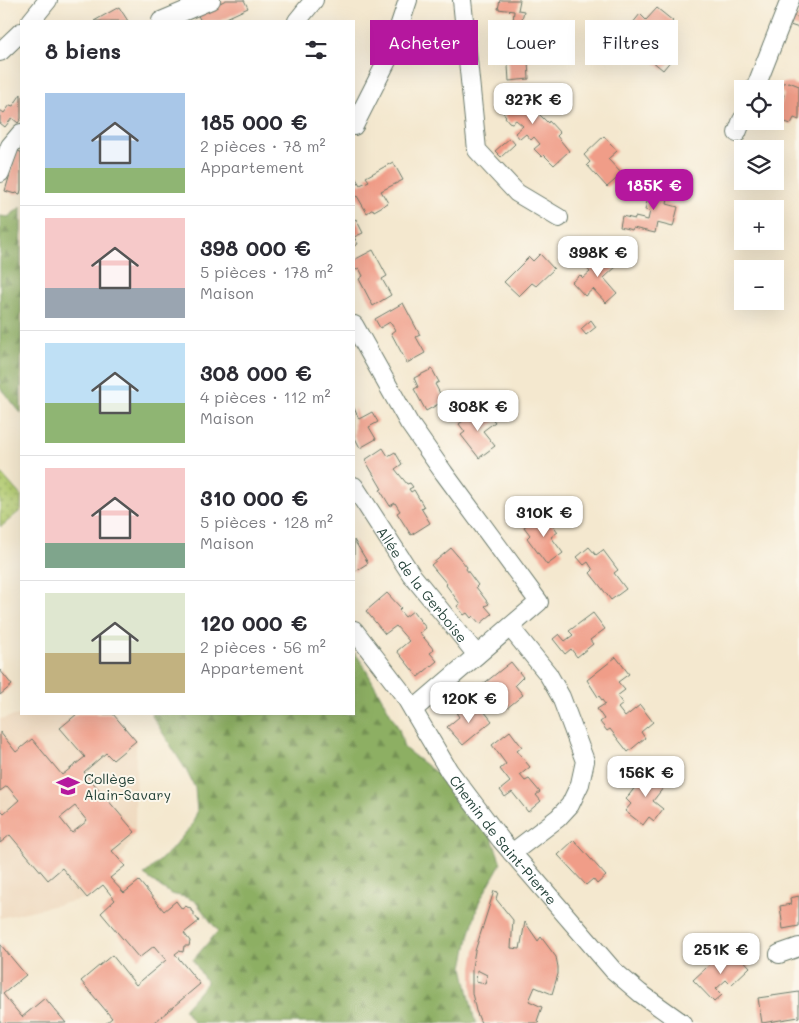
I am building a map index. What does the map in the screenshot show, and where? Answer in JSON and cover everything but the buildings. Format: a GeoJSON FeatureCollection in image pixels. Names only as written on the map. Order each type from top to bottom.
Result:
{"type":"FeatureCollection","features":[{"type":"Feature","properties":{"kind":"street"},"geometry":{"type":"LineString","coordinates":[[32,20],[48,0]]}},
{"type":"Feature","properties":{"kind":"street"},"geometry":{"type":"LineString","coordinates":[[163,20],[211,0]]}},
{"type":"Feature","properties":{"kind":"street"},"geometry":{"type":"LineString","coordinates":[[298,20],[314,0]]}},
{"type":"Feature","properties":{"kind":"street"},"geometry":{"type":"LineString","coordinates":[[355,124],[390,57],[408,0]]}},
{"type":"Feature","properties":{"kind":"street"},"geometry":{"type":"LineString","coordinates":[[462,0],[477,150],[517,193],[559,218]]}},
{"type":"Feature","properties":{"kind":"street"},"geometry":{"type":"LineString","coordinates":[[759,80],[790,0]]}},
{"type":"Feature","properties":{"kind":"street"},"geometry":{"type":"LineString","coordinates":[[0,52],[20,33]]}},
{"type":"Feature","properties":{"kind":"street"},"geometry":{"type":"LineString","coordinates":[[0,173],[10,146],[20,134]]}},
{"type":"Feature","properties":{"kind":"street"},"geometry":{"type":"LineString","coordinates":[[355,327],[409,423],[539,602],[413,710]]}},
{"type":"Feature","properties":{"kind":"street","name":"Allée de la Gerboise"},"geometry":{"type":"LineString","coordinates":[[355,488],[411,574],[477,655]]}},
{"type":"Feature","properties":{"kind":"street"},"geometry":{"type":"LineString","coordinates":[[510,627],[548,674],[561,698],[585,761],[580,784],[570,805],[558,818],[512,853]]}},
{"type":"Feature","properties":{"kind":"street","name":"Chemin de Saint-Pierre"},"geometry":{"type":"LineString","coordinates":[[355,631],[404,696],[449,771],[501,840],[613,970],[640,993],[682,1023]]}},
{"type":"Feature","properties":{"kind":"street"},"geometry":{"type":"LineString","coordinates":[[779,954],[799,947]]}},
{"type":"Feature","properties":{"kind":"shaded area","name":"Collège Alain-Savary"},"geometry":{"type":"Polygon","coordinates":[[[20,715],[114,715],[136,741],[135,832],[110,878],[87,898],[0,918],[0,719],[20,715]]]}},
{"type":"Feature","properties":{"kind":"green space"},"geometry":{"type":"Polygon","coordinates":[[[20,208],[20,412],[0,388],[0,216],[8,217],[20,208]]]}},
{"type":"Feature","properties":{"kind":"green space"},"geometry":{"type":"Polygon","coordinates":[[[0,472],[20,495],[20,511],[0,526],[0,472]]]}},
{"type":"Feature","properties":{"kind":"green space"},"geometry":{"type":"Polygon","coordinates":[[[355,653],[399,729],[404,748],[448,781],[485,819],[501,863],[479,902],[463,967],[474,1018],[477,1023],[194,1023],[184,1009],[207,983],[193,960],[218,931],[195,901],[171,894],[144,875],[171,850],[192,825],[197,812],[195,788],[152,715],[355,715],[355,653]]]}},
{"type":"Feature","properties":{"kind":"place","name":"Collège Alain-Savary"},"geometry":{"type":"Point","coordinates":[68,786]}}]}
